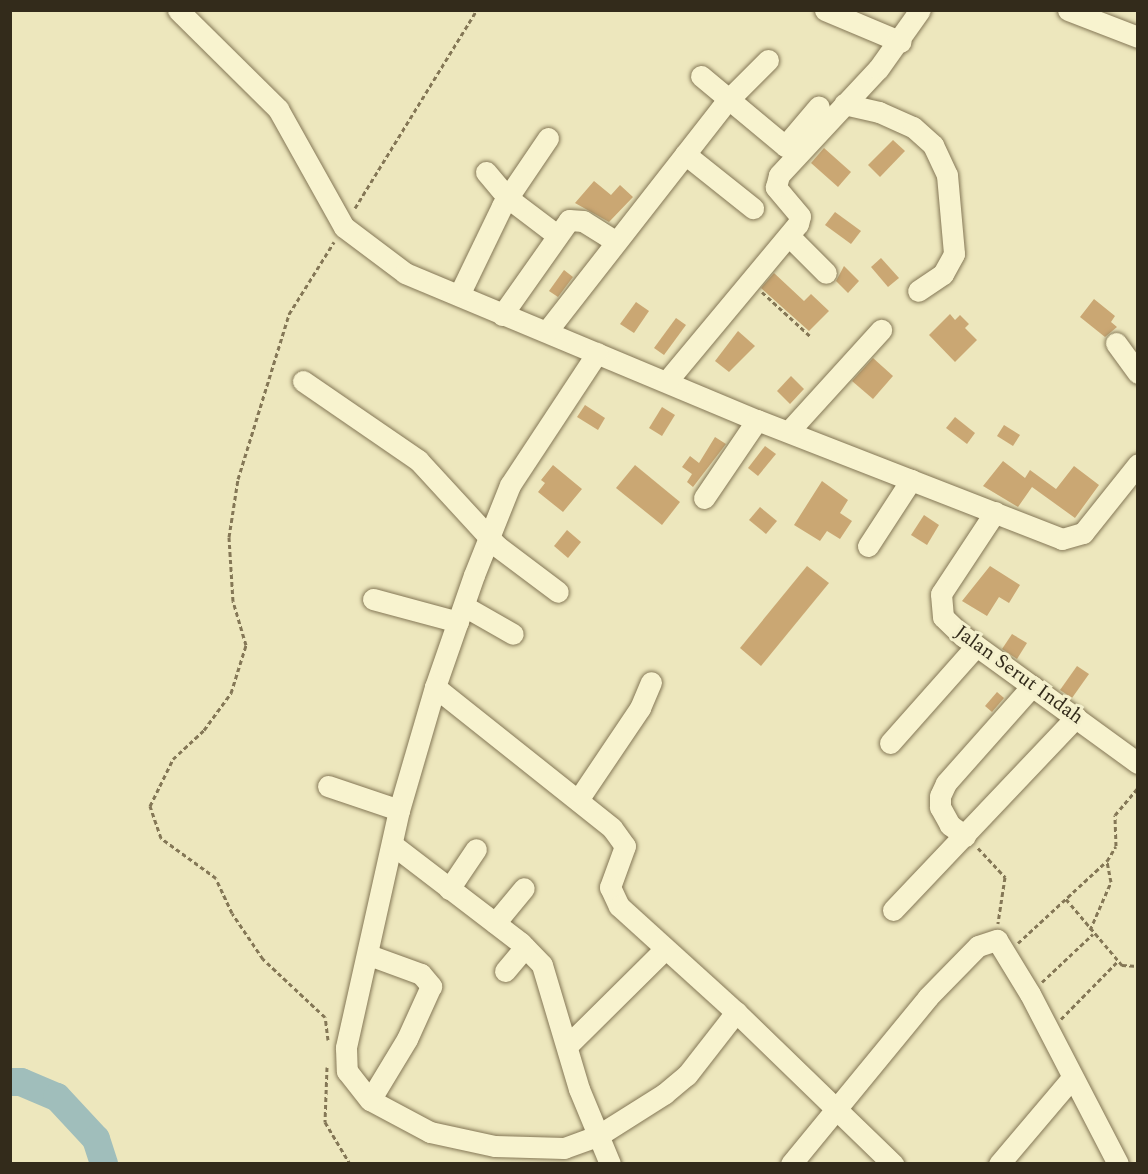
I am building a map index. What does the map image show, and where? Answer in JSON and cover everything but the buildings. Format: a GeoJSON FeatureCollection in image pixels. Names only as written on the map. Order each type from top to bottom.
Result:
{"type":"FeatureCollection","features":[{"type":"Feature","properties":{"kind":"street"},"geometry":{"type":"LineString","coordinates":[[178,10],[278,109],[350,233],[405,273],[757,420],[995,512],[1050,536],[1073,539],[1095,521],[1137,464]]}},
{"type":"Feature","properties":{"kind":"street"},"geometry":{"type":"LineString","coordinates":[[825,10],[900,42]]}},
{"type":"Feature","properties":{"kind":"street"},"geometry":{"type":"LineString","coordinates":[[667,381],[789,236],[800,216],[776,187],[779,175],[900,42],[920,10]]}},
{"type":"Feature","properties":{"kind":"street"},"geometry":{"type":"LineString","coordinates":[[1068,10],[1137,37]]}},
{"type":"Feature","properties":{"kind":"street"},"geometry":{"type":"LineString","coordinates":[[547,331],[614,240],[727,101],[768,60]]}},
{"type":"Feature","properties":{"kind":"street"},"geometry":{"type":"LineString","coordinates":[[701,76],[727,101],[785,146],[819,106]]}},
{"type":"Feature","properties":{"kind":"street"},"geometry":{"type":"LineString","coordinates":[[844,104],[879,112],[913,127],[933,145],[947,175],[954,254],[943,274],[918,291]]}},
{"type":"Feature","properties":{"kind":"street"},"geometry":{"type":"LineString","coordinates":[[459,296],[508,198],[548,138]]}},
{"type":"Feature","properties":{"kind":"street"},"geometry":{"type":"LineString","coordinates":[[685,154],[753,208]]}},
{"type":"Feature","properties":{"kind":"street"},"geometry":{"type":"LineString","coordinates":[[486,172],[508,198],[557,235]]}},
{"type":"Feature","properties":{"kind":"street"},"geometry":{"type":"LineString","coordinates":[[502,315],[544,260],[557,235],[569,220],[579,221],[614,240]]}},
{"type":"Feature","properties":{"kind":"street"},"geometry":{"type":"LineString","coordinates":[[789,236],[826,273]]}},
{"type":"Feature","properties":{"kind":"street"},"geometry":{"type":"LineString","coordinates":[[789,431],[881,330]]}},
{"type":"Feature","properties":{"kind":"street"},"geometry":{"type":"LineString","coordinates":[[1116,343],[1137,373]]}},
{"type":"Feature","properties":{"kind":"street"},"geometry":{"type":"LineString","coordinates":[[597,353],[530,450],[489,536],[461,614],[435,687],[399,810],[345,1058],[350,1076],[370,1100],[430,1132],[459,1140],[561,1156],[664,1094],[687,1075],[736,1012]]}},
{"type":"Feature","properties":{"kind":"street"},"geometry":{"type":"LineString","coordinates":[[303,381],[418,460],[489,536],[558,592]]}},
{"type":"Feature","properties":{"kind":"street"},"geometry":{"type":"LineString","coordinates":[[705,498],[757,420]]}},
{"type":"Feature","properties":{"kind":"street"},"geometry":{"type":"LineString","coordinates":[[868,546],[911,480]]}},
{"type":"Feature","properties":{"kind":"street","name":"Jalan Serut Indah"},"geometry":{"type":"LineString","coordinates":[[995,512],[939,602],[943,617],[976,646],[1077,717],[1137,763]]}},
{"type":"Feature","properties":{"kind":"street"},"geometry":{"type":"LineString","coordinates":[[373,599],[461,614],[513,634]]}},
{"type":"Feature","properties":{"kind":"street"},"geometry":{"type":"LineString","coordinates":[[890,743],[976,646]]}},
{"type":"Feature","properties":{"kind":"street"},"geometry":{"type":"LineString","coordinates":[[578,800],[635,716],[651,682]]}},
{"type":"Feature","properties":{"kind":"street"},"geometry":{"type":"LineString","coordinates":[[965,836],[950,825],[940,807],[940,796],[946,783],[1032,686]]}},
{"type":"Feature","properties":{"kind":"street"},"geometry":{"type":"LineString","coordinates":[[435,687],[578,800],[624,842],[624,853],[611,883],[613,898],[664,949],[736,1012],[891,1163]]}},
{"type":"Feature","properties":{"kind":"street"},"geometry":{"type":"LineString","coordinates":[[893,910],[1077,717]]}},
{"type":"Feature","properties":{"kind":"street"},"geometry":{"type":"LineString","coordinates":[[328,786],[399,810]]}},
{"type":"Feature","properties":{"kind":"street"},"geometry":{"type":"LineString","coordinates":[[393,844],[525,946],[546,972],[572,1066],[610,1164]]}},
{"type":"Feature","properties":{"kind":"street"},"geometry":{"type":"LineString","coordinates":[[449,889],[476,849]]}},
{"type":"Feature","properties":{"kind":"street"},"geometry":{"type":"LineString","coordinates":[[495,923],[524,888]]}},
{"type":"Feature","properties":{"kind":"street"},"geometry":{"type":"LineString","coordinates":[[791,1164],[835,1108],[967,957],[978,946],[997,940],[1030,994],[1118,1164]]}},
{"type":"Feature","properties":{"kind":"street"},"geometry":{"type":"LineString","coordinates":[[505,971],[525,946]]}},
{"type":"Feature","properties":{"kind":"street"},"geometry":{"type":"LineString","coordinates":[[568,1045],[664,949]]}},
{"type":"Feature","properties":{"kind":"street"},"geometry":{"type":"LineString","coordinates":[[369,955],[421,974],[431,986],[407,1039],[370,1100]]}},
{"type":"Feature","properties":{"kind":"street"},"geometry":{"type":"LineString","coordinates":[[999,1164],[1072,1078]]}},
{"type":"Feature","properties":{"kind":"path"},"geometry":{"type":"LineString","coordinates":[[328,1047],[325,1017],[264,959],[232,913],[216,878],[161,838],[150,806],[173,759],[204,730],[231,693],[246,645],[233,601],[229,537],[238,479],[289,314],[350,233],[477,10]]}},
{"type":"Feature","properties":{"kind":"path"},"geometry":{"type":"LineString","coordinates":[[750,281],[810,336]]}},
{"type":"Feature","properties":{"kind":"path"},"geometry":{"type":"LineString","coordinates":[[965,836],[1005,877],[997,940],[1017,944],[1107,861],[1116,846],[1115,815],[1137,788]]}},
{"type":"Feature","properties":{"kind":"path"},"geometry":{"type":"LineString","coordinates":[[1090,930],[1111,882],[1107,861]]}},
{"type":"Feature","properties":{"kind":"path"},"geometry":{"type":"LineString","coordinates":[[1066,899],[1093,934],[1118,961],[1128,968],[1137,966]]}},
{"type":"Feature","properties":{"kind":"path"},"geometry":{"type":"LineString","coordinates":[[1030,994],[1093,934]]}},
{"type":"Feature","properties":{"kind":"path"},"geometry":{"type":"LineString","coordinates":[[1048,1030],[1118,961]]}},
{"type":"Feature","properties":{"kind":"path"},"geometry":{"type":"LineString","coordinates":[[328,1057],[325,1122],[350,1164]]}},
{"type":"Feature","properties":{"kind":"waterway"},"geometry":{"type":"LineString","coordinates":[[10,1082],[21,1082],[57,1097],[96,1139],[104,1164]]}}]}
